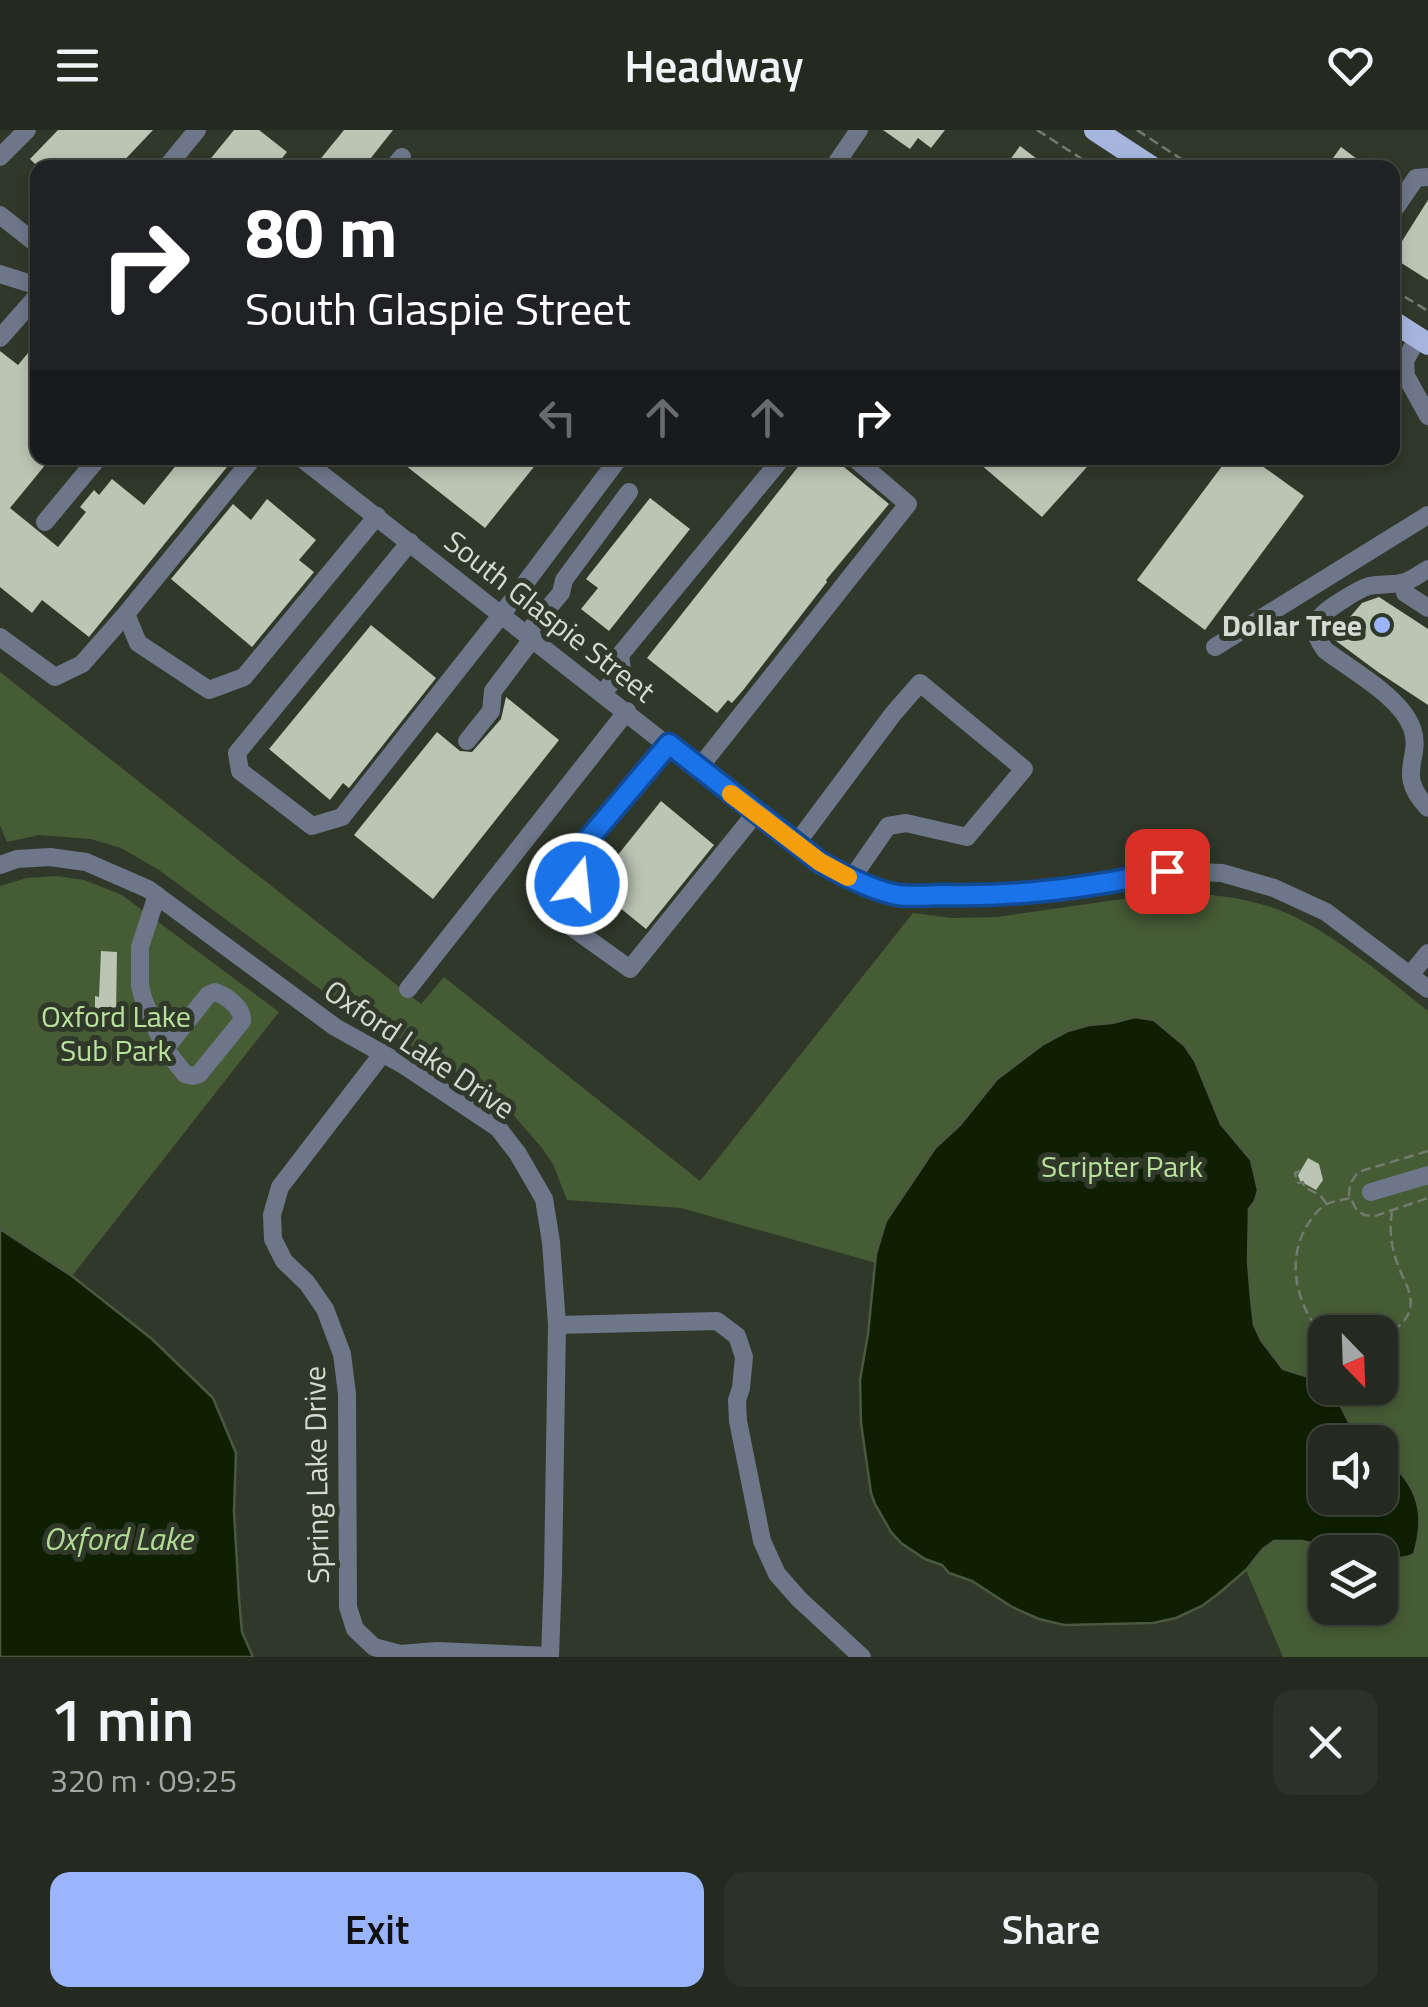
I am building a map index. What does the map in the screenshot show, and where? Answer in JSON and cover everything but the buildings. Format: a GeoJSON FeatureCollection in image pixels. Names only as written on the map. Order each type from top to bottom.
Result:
{"type":"FeatureCollection","features":[{"type":"Feature","properties":{"kind":"main road"},"geometry":{"type":"LineString","coordinates":[[1095,130],[1141,160]]}},
{"type":"Feature","properties":{"kind":"main road"},"geometry":{"type":"LineString","coordinates":[[1400,326],[1423,341]]}},
{"type":"Feature","properties":{"kind":"street"},"geometry":{"type":"LineString","coordinates":[[2,148],[27,130]]}},
{"type":"Feature","properties":{"kind":"street"},"geometry":{"type":"LineString","coordinates":[[172,160],[196,130]]}},
{"type":"Feature","properties":{"kind":"street"},"geometry":{"type":"LineString","coordinates":[[838,160],[859,130]]}},
{"type":"Feature","properties":{"kind":"street"},"geometry":{"type":"LineString","coordinates":[[1400,201],[1416,178],[1428,178]]}},
{"type":"Feature","properties":{"kind":"street"},"geometry":{"type":"LineString","coordinates":[[0,215],[30,239]]}},
{"type":"Feature","properties":{"kind":"street"},"geometry":{"type":"LineString","coordinates":[[0,274],[30,283]]}},
{"type":"Feature","properties":{"kind":"street"},"geometry":{"type":"LineString","coordinates":[[0,338],[30,304]]}},
{"type":"Feature","properties":{"kind":"street"},"geometry":{"type":"LineString","coordinates":[[1423,341],[1404,361],[1406,376],[1428,416]]}},
{"type":"Feature","properties":{"kind":"street"},"geometry":{"type":"LineString","coordinates":[[44,522],[92,465]]}},
{"type":"Feature","properties":{"kind":"street"},"geometry":{"type":"LineString","coordinates":[[0,637],[55,676],[82,664],[246,465]]}},
{"type":"Feature","properties":{"kind":"street","name":"South Glaspie Street"},"geometry":{"type":"LineString","coordinates":[[312,465],[756,814],[820,862],[852,878],[898,895],[958,896],[1109,884],[1167,871],[1222,873],[1274,888],[1326,912],[1428,989]]}},
{"type":"Feature","properties":{"kind":"street"},"geometry":{"type":"LineString","coordinates":[[410,542],[237,754],[240,771],[312,826],[342,817],[615,465]]}},
{"type":"Feature","properties":{"kind":"street"},"geometry":{"type":"LineString","coordinates":[[603,693],[622,670],[620,655],[776,465]]}},
{"type":"Feature","properties":{"kind":"street"},"geometry":{"type":"LineString","coordinates":[[698,768],[908,504],[862,465]]}},
{"type":"Feature","properties":{"kind":"street"},"geometry":{"type":"LineString","coordinates":[[467,741],[491,711],[492,691],[561,593],[564,580],[628,492]]}},
{"type":"Feature","properties":{"kind":"street"},"geometry":{"type":"LineString","coordinates":[[1215,647],[1428,515]]}},
{"type":"Feature","properties":{"kind":"street"},"geometry":{"type":"LineString","coordinates":[[126,614],[138,643],[209,690],[244,677],[377,516]]}},
{"type":"Feature","properties":{"kind":"street"},"geometry":{"type":"LineString","coordinates":[[1428,569],[1404,583],[1362,588],[1324,612],[1315,630],[1325,650],[1396,703],[1408,721],[1414,734],[1409,769],[1412,787],[1428,808]]}},
{"type":"Feature","properties":{"kind":"street"},"geometry":{"type":"LineString","coordinates":[[1404,583],[1405,593],[1428,608]]}},
{"type":"Feature","properties":{"kind":"street"},"geometry":{"type":"LineString","coordinates":[[796,844],[920,684],[1024,769],[967,837],[906,823],[888,826],[852,878]]}},
{"type":"Feature","properties":{"kind":"street"},"geometry":{"type":"LineString","coordinates":[[408,989],[627,711]]}},
{"type":"Feature","properties":{"kind":"street"},"geometry":{"type":"LineString","coordinates":[[669,744],[580,849],[577,884],[556,916],[630,970],[756,814]]}},
{"type":"Feature","properties":{"kind":"street","name":"Oxford Lake Drive"},"geometry":{"type":"LineString","coordinates":[[0,865],[18,858],[86,862],[148,889],[335,1027],[498,1128],[518,1154],[544,1199],[552,1242],[556,1325],[550,1657]]}},
{"type":"Feature","properties":{"kind":"street"},"geometry":{"type":"LineString","coordinates":[[157,895],[140,947],[139,973],[144,1001],[165,1049],[185,1074],[199,1074],[242,1021],[240,1010],[214,992],[165,1049]]}},
{"type":"Feature","properties":{"kind":"street"},"geometry":{"type":"LineString","coordinates":[[1410,974],[1428,952]]}},
{"type":"Feature","properties":{"kind":"street","name":"Spring Lake Drive"},"geometry":{"type":"LineString","coordinates":[[383,1054],[280,1187],[272,1214],[273,1239],[284,1261],[308,1283],[325,1309],[342,1354],[347,1394],[348,1607],[355,1629],[374,1647],[400,1654],[437,1651],[550,1657]]}},
{"type":"Feature","properties":{"kind":"street"},"geometry":{"type":"LineString","coordinates":[[1371,1192],[1428,1174]]}},
{"type":"Feature","properties":{"kind":"street"},"geometry":{"type":"LineString","coordinates":[[556,1325],[718,1320],[736,1336],[744,1357],[738,1421],[762,1541],[777,1574],[798,1599],[862,1657]]}},
{"type":"Feature","properties":{"kind":"path"},"geometry":{"type":"LineString","coordinates":[[1037,130],[1084,160]]}},
{"type":"Feature","properties":{"kind":"path"},"geometry":{"type":"LineString","coordinates":[[1138,130],[1184,160]]}},
{"type":"Feature","properties":{"kind":"path"},"geometry":{"type":"LineString","coordinates":[[1400,293],[1428,312]]}},
{"type":"Feature","properties":{"kind":"path"},"geometry":{"type":"LineString","coordinates":[[1300,1172],[1295,1173],[1298,1183],[1303,1182],[1304,1187],[1320,1195],[1327,1204]]}},
{"type":"Feature","properties":{"kind":"path"},"geometry":{"type":"LineString","coordinates":[[1308,1315],[1296,1277],[1295,1252],[1303,1230],[1316,1212],[1327,1204],[1350,1198]]}},
{"type":"Feature","properties":{"kind":"path"},"geometry":{"type":"LineString","coordinates":[[1392,1210],[1390,1233],[1413,1303],[1407,1318],[1398,1325]]}},
{"type":"Feature","properties":{"kind":"green space","name":"Scripter Park"},"geometry":{"type":"Polygon","coordinates":[[[0,672],[421,1004],[444,977],[700,1181],[913,913],[952,918],[997,917],[1171,892],[1259,904],[1311,925],[1428,1011],[1428,1657],[1283,1657],[1246,1570],[1202,1606],[1176,1618],[1153,1623],[1064,1625],[1012,1607],[972,1581],[949,1573],[942,1565],[901,1543],[883,1520],[871,1493],[860,1380],[876,1263],[681,1208],[567,1200],[553,1164],[503,1103],[332,998],[159,870],[121,848],[91,839],[39,835],[7,842],[0,825],[0,672]]]}},
{"type":"Feature","properties":{"kind":"green space","name":"Oxford Lake Sub Park"},"geometry":{"type":"Polygon","coordinates":[[[56,876],[84,880],[122,895],[279,1012],[72,1276],[0,1229],[0,886],[27,878],[56,876]]]}},
{"type":"Feature","properties":{"kind":"water"},"geometry":{"type":"Polygon","coordinates":[[[1135,1017],[1154,1020],[1185,1046],[1221,1124],[1251,1160],[1258,1190],[1249,1209],[1248,1261],[1254,1325],[1283,1369],[1308,1377],[1308,1405],[1340,1405],[1352,1425],[1308,1425],[1308,1515],[1398,1515],[1398,1470],[1410,1485],[1419,1510],[1414,1554],[1398,1558],[1398,1535],[1308,1535],[1308,1542],[1274,1541],[1218,1594],[1176,1618],[1153,1623],[1064,1625],[1012,1607],[972,1581],[925,1559],[891,1532],[875,1504],[861,1423],[860,1380],[876,1254],[886,1221],[935,1148],[960,1125],[997,1079],[1068,1031],[1135,1017]]]}},
{"type":"Feature","properties":{"kind":"water","name":"Oxford Lake"},"geometry":{"type":"Polygon","coordinates":[[[0,1229],[72,1276],[152,1339],[213,1398],[236,1453],[234,1512],[239,1598],[242,1632],[253,1657],[0,1657],[0,1229]]]}},
{"type":"Feature","properties":{"kind":"slow traffic"},"geometry":{"type":"LineString","coordinates":[[731,794],[820,862],[848,877]]}},
{"type":"Feature","properties":{"kind":"place","name":"Dollar Tree"},"geometry":{"type":"Point","coordinates":[1382,625]}},
{"type":"Feature","properties":{"kind":"route"},"geometry":{"type":"LineString","coordinates":[[577,884],[580,849],[669,744],[820,862],[898,895],[958,896],[1109,884],[1167,871]]}}]}
